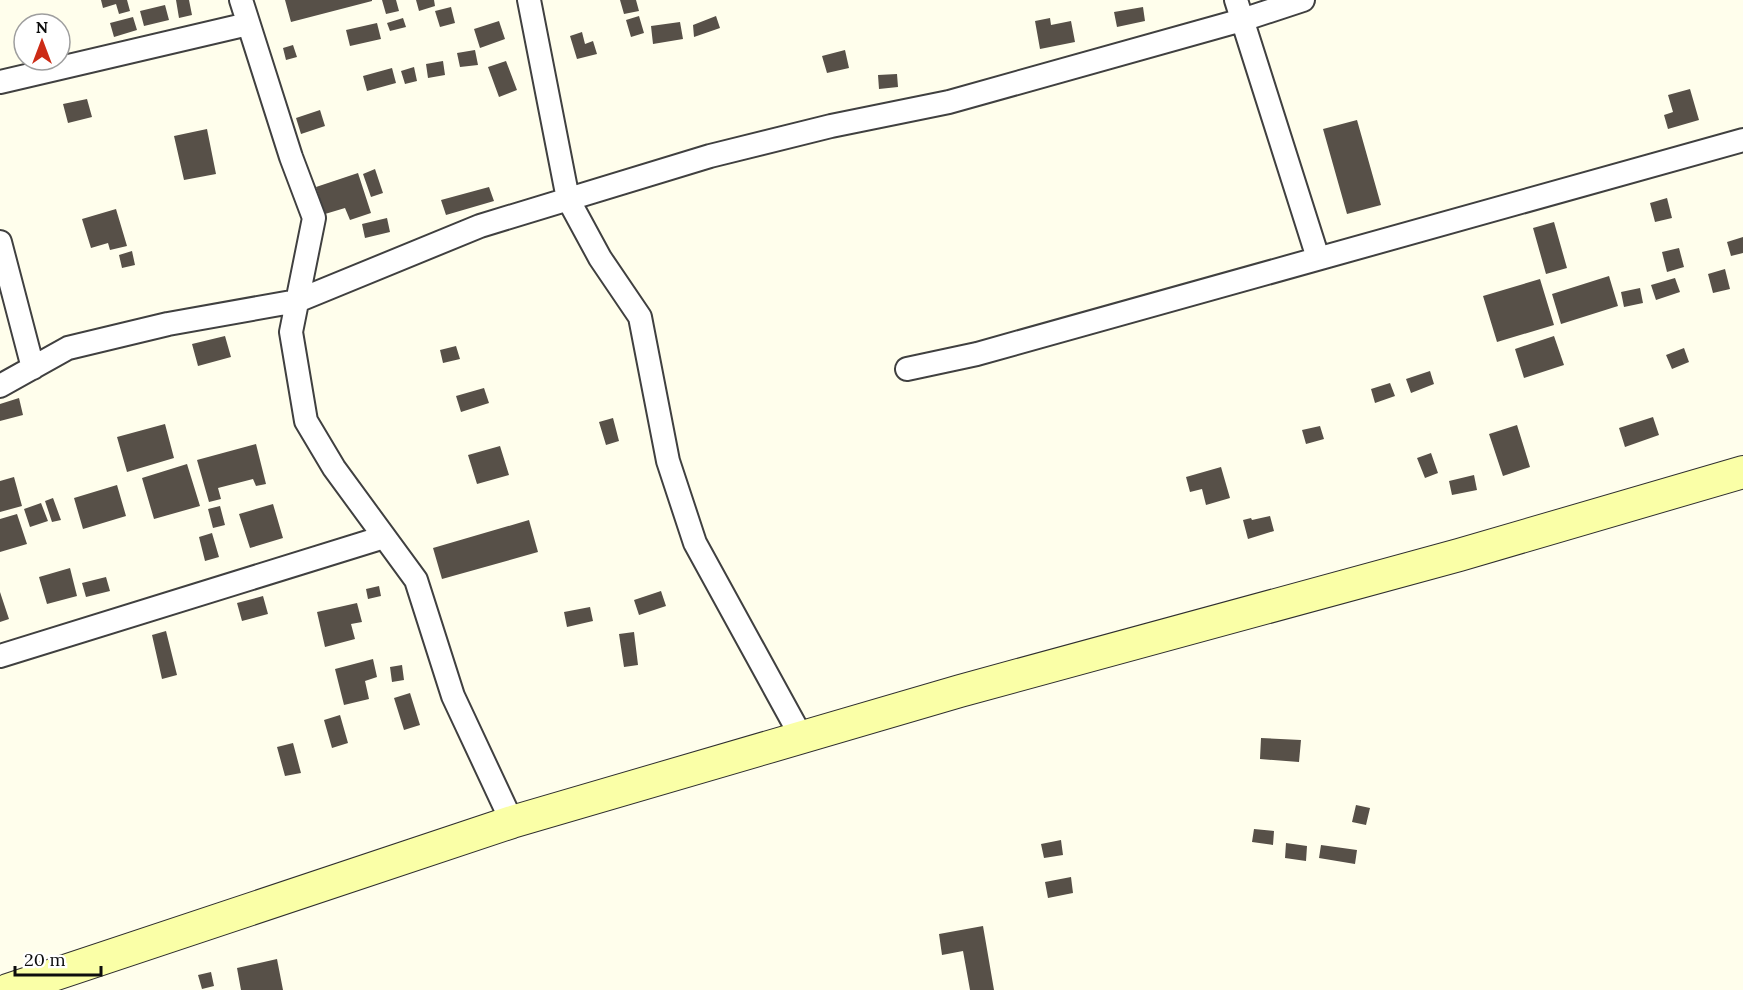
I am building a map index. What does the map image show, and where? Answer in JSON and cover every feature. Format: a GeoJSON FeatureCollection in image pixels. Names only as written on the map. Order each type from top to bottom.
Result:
{"type":"FeatureCollection","features":[{"type":"Feature","properties":{"kind":"main road"},"geometry":{"type":"LineString","coordinates":[[8,990],[512,822],[960,691],[1459,555],[1743,472]]}},
{"type":"Feature","properties":{"kind":"street"},"geometry":{"type":"LineString","coordinates":[[241,0],[314,218],[291,332],[306,422],[334,468],[416,580],[453,696],[512,822]]}},
{"type":"Feature","properties":{"kind":"street"},"geometry":{"type":"LineString","coordinates":[[530,0],[568,199],[600,258],[640,317],[668,461],[695,543],[802,738]]}},
{"type":"Feature","properties":{"kind":"street"},"geometry":{"type":"LineString","coordinates":[[0,386],[68,348],[168,324],[297,301],[480,226],[710,156],[831,126],[949,102],[1239,10],[1303,0]]}},
{"type":"Feature","properties":{"kind":"street"},"geometry":{"type":"LineString","coordinates":[[1239,10],[1318,258]]}},
{"type":"Feature","properties":{"kind":"street"},"geometry":{"type":"LineString","coordinates":[[0,82],[248,24]]}},
{"type":"Feature","properties":{"kind":"street"},"geometry":{"type":"LineString","coordinates":[[907,369],[977,354],[1743,140]]}},
{"type":"Feature","properties":{"kind":"street"},"geometry":{"type":"LineString","coordinates":[[0,242],[33,368]]}},
{"type":"Feature","properties":{"kind":"street"},"geometry":{"type":"LineString","coordinates":[[0,656],[384,537]]}},
{"type":"Feature","properties":{"kind":"building"},"geometry":{"type":"Polygon","coordinates":[[[101,0],[127,0],[130,11],[119,14],[116,4],[103,8],[101,0]]]}},
{"type":"Feature","properties":{"kind":"building"},"geometry":{"type":"Polygon","coordinates":[[[176,0],[189,0],[192,15],[179,18],[176,0]]]}},
{"type":"Feature","properties":{"kind":"building"},"geometry":{"type":"Polygon","coordinates":[[[285,0],[372,0],[372,1],[291,22],[285,0]]]}},
{"type":"Feature","properties":{"kind":"building"},"geometry":{"type":"Polygon","coordinates":[[[382,0],[396,0],[399,11],[386,14],[382,0]]]}},
{"type":"Feature","properties":{"kind":"building"},"geometry":{"type":"Polygon","coordinates":[[[416,0],[434,0],[435,6],[419,11],[416,0]]]}},
{"type":"Feature","properties":{"kind":"building"},"geometry":{"type":"Polygon","coordinates":[[[620,0],[636,0],[639,11],[624,14],[620,0]]]}},
{"type":"Feature","properties":{"kind":"building"},"geometry":{"type":"Polygon","coordinates":[[[165,5],[169,20],[144,26],[140,11],[165,5]]]}},
{"type":"Feature","properties":{"kind":"building"},"geometry":{"type":"Polygon","coordinates":[[[451,7],[455,23],[440,27],[435,11],[451,7]]]}},
{"type":"Feature","properties":{"kind":"building"},"geometry":{"type":"Polygon","coordinates":[[[1143,7],[1145,21],[1117,27],[1114,12],[1143,7]]]}},
{"type":"Feature","properties":{"kind":"building"},"geometry":{"type":"Polygon","coordinates":[[[639,16],[644,33],[631,37],[626,20],[639,16]]]}},
{"type":"Feature","properties":{"kind":"building"},"geometry":{"type":"Polygon","coordinates":[[[716,16],[720,28],[694,37],[693,25],[716,16]]]}},
{"type":"Feature","properties":{"kind":"building"},"geometry":{"type":"Polygon","coordinates":[[[133,17],[137,30],[114,37],[110,23],[133,17]]]}},
{"type":"Feature","properties":{"kind":"building"},"geometry":{"type":"Polygon","coordinates":[[[403,18],[406,27],[390,31],[387,23],[403,18]]]}},
{"type":"Feature","properties":{"kind":"building"},"geometry":{"type":"Polygon","coordinates":[[[1050,18],[1051,25],[1071,21],[1075,42],[1040,49],[1035,21],[1050,18]]]}},
{"type":"Feature","properties":{"kind":"building"},"geometry":{"type":"Polygon","coordinates":[[[499,21],[505,39],[480,48],[474,29],[499,21]]]}},
{"type":"Feature","properties":{"kind":"building"},"geometry":{"type":"Polygon","coordinates":[[[680,22],[683,39],[653,44],[651,26],[680,22]]]}},
{"type":"Feature","properties":{"kind":"building"},"geometry":{"type":"Polygon","coordinates":[[[377,23],[381,39],[350,46],[346,30],[377,23]]]}},
{"type":"Feature","properties":{"kind":"building"},"geometry":{"type":"Polygon","coordinates":[[[582,32],[585,44],[593,41],[597,54],[577,59],[570,36],[582,32]]]}},
{"type":"Feature","properties":{"kind":"building"},"geometry":{"type":"Polygon","coordinates":[[[293,45],[297,57],[286,60],[283,48],[293,45]]]}},
{"type":"Feature","properties":{"kind":"building"},"geometry":{"type":"Polygon","coordinates":[[[475,50],[478,65],[460,67],[457,53],[475,50]]]}},
{"type":"Feature","properties":{"kind":"building"},"geometry":{"type":"Polygon","coordinates":[[[845,50],[849,68],[827,73],[822,56],[845,50]]]}},
{"type":"Feature","properties":{"kind":"building"},"geometry":{"type":"Polygon","coordinates":[[[443,61],[445,75],[428,78],[426,64],[443,61]]]}},
{"type":"Feature","properties":{"kind":"building"},"geometry":{"type":"Polygon","coordinates":[[[506,61],[517,90],[499,97],[488,67],[506,61]]]}},
{"type":"Feature","properties":{"kind":"building"},"geometry":{"type":"Polygon","coordinates":[[[414,67],[417,81],[405,84],[401,71],[414,67]]]}},
{"type":"Feature","properties":{"kind":"building"},"geometry":{"type":"Polygon","coordinates":[[[392,68],[396,83],[367,91],[363,76],[392,68]]]}},
{"type":"Feature","properties":{"kind":"building"},"geometry":{"type":"Polygon","coordinates":[[[897,74],[898,87],[879,89],[878,75],[897,74]]]}},
{"type":"Feature","properties":{"kind":"building"},"geometry":{"type":"Polygon","coordinates":[[[1690,89],[1699,120],[1668,129],[1664,115],[1673,112],[1668,95],[1690,89]]]}},
{"type":"Feature","properties":{"kind":"building"},"geometry":{"type":"Polygon","coordinates":[[[87,99],[92,117],[68,123],[63,104],[87,99]]]}},
{"type":"Feature","properties":{"kind":"building"},"geometry":{"type":"Polygon","coordinates":[[[320,110],[325,126],[301,134],[296,118],[320,110]]]}},
{"type":"Feature","properties":{"kind":"building"},"geometry":{"type":"Polygon","coordinates":[[[1357,120],[1381,205],[1347,214],[1323,129],[1357,120]]]}},
{"type":"Feature","properties":{"kind":"building"},"geometry":{"type":"Polygon","coordinates":[[[207,129],[216,174],[184,180],[174,136],[207,129]]]}},
{"type":"Feature","properties":{"kind":"building"},"geometry":{"type":"Polygon","coordinates":[[[375,169],[383,193],[371,197],[363,174],[375,169]]]}},
{"type":"Feature","properties":{"kind":"building"},"geometry":{"type":"Polygon","coordinates":[[[358,173],[371,213],[350,220],[345,208],[325,214],[316,187],[358,173]]]}},
{"type":"Feature","properties":{"kind":"building"},"geometry":{"type":"Polygon","coordinates":[[[489,187],[494,201],[446,215],[441,200],[489,187]]]}},
{"type":"Feature","properties":{"kind":"building"},"geometry":{"type":"Polygon","coordinates":[[[1667,198],[1672,218],[1655,222],[1650,203],[1667,198]]]}},
{"type":"Feature","properties":{"kind":"building"},"geometry":{"type":"Polygon","coordinates":[[[116,209],[127,246],[110,250],[108,243],[91,248],[82,219],[116,209]]]}},
{"type":"Feature","properties":{"kind":"building"},"geometry":{"type":"Polygon","coordinates":[[[387,218],[390,232],[365,238],[362,224],[387,218]]]}},
{"type":"Feature","properties":{"kind":"building"},"geometry":{"type":"Polygon","coordinates":[[[1554,222],[1567,268],[1546,274],[1533,228],[1554,222]]]}},
{"type":"Feature","properties":{"kind":"building"},"geometry":{"type":"Polygon","coordinates":[[[1743,237],[1743,253],[1731,256],[1727,242],[1743,237]]]}},
{"type":"Feature","properties":{"kind":"building"},"geometry":{"type":"Polygon","coordinates":[[[1679,248],[1684,267],[1667,272],[1662,252],[1679,248]]]}},
{"type":"Feature","properties":{"kind":"building"},"geometry":{"type":"Polygon","coordinates":[[[132,251],[135,265],[122,268],[119,255],[132,251]]]}},
{"type":"Feature","properties":{"kind":"building"},"geometry":{"type":"Polygon","coordinates":[[[1725,269],[1730,289],[1713,293],[1708,274],[1725,269]]]}},
{"type":"Feature","properties":{"kind":"building"},"geometry":{"type":"Polygon","coordinates":[[[1609,276],[1618,306],[1561,324],[1552,294],[1609,276]]]}},
{"type":"Feature","properties":{"kind":"building"},"geometry":{"type":"Polygon","coordinates":[[[1675,278],[1680,292],[1656,300],[1651,285],[1675,278]]]}},
{"type":"Feature","properties":{"kind":"building"},"geometry":{"type":"Polygon","coordinates":[[[1540,279],[1554,325],[1497,342],[1483,296],[1540,279]]]}},
{"type":"Feature","properties":{"kind":"building"},"geometry":{"type":"Polygon","coordinates":[[[1640,288],[1643,303],[1624,307],[1621,292],[1640,288]]]}},
{"type":"Feature","properties":{"kind":"building"},"geometry":{"type":"Polygon","coordinates":[[[225,336],[231,357],[198,366],[192,344],[225,336]]]}},
{"type":"Feature","properties":{"kind":"building"},"geometry":{"type":"Polygon","coordinates":[[[1554,336],[1564,365],[1524,378],[1515,349],[1554,336]]]}},
{"type":"Feature","properties":{"kind":"building"},"geometry":{"type":"Polygon","coordinates":[[[456,346],[460,359],[443,363],[440,350],[456,346]]]}},
{"type":"Feature","properties":{"kind":"building"},"geometry":{"type":"Polygon","coordinates":[[[1684,348],[1689,362],[1672,369],[1666,355],[1684,348]]]}},
{"type":"Feature","properties":{"kind":"building"},"geometry":{"type":"Polygon","coordinates":[[[1430,371],[1434,384],[1411,393],[1406,379],[1430,371]]]}},
{"type":"Feature","properties":{"kind":"building"},"geometry":{"type":"Polygon","coordinates":[[[1390,383],[1395,396],[1375,403],[1371,389],[1390,383]]]}},
{"type":"Feature","properties":{"kind":"building"},"geometry":{"type":"Polygon","coordinates":[[[484,388],[489,403],[461,412],[456,396],[484,388]]]}},
{"type":"Feature","properties":{"kind":"building"},"geometry":{"type":"Polygon","coordinates":[[[19,398],[23,415],[0,421],[0,404],[19,398]]]}},
{"type":"Feature","properties":{"kind":"building"},"geometry":{"type":"Polygon","coordinates":[[[1653,417],[1659,435],[1625,447],[1619,428],[1653,417]]]}},
{"type":"Feature","properties":{"kind":"building"},"geometry":{"type":"Polygon","coordinates":[[[613,418],[619,441],[606,445],[599,422],[613,418]]]}},
{"type":"Feature","properties":{"kind":"building"},"geometry":{"type":"Polygon","coordinates":[[[165,424],[174,458],[127,472],[117,437],[165,424]]]}},
{"type":"Feature","properties":{"kind":"building"},"geometry":{"type":"Polygon","coordinates":[[[1517,425],[1530,467],[1503,476],[1489,434],[1517,425]]]}},
{"type":"Feature","properties":{"kind":"building"},"geometry":{"type":"Polygon","coordinates":[[[1320,426],[1324,439],[1306,444],[1302,430],[1320,426]]]}},
{"type":"Feature","properties":{"kind":"building"},"geometry":{"type":"Polygon","coordinates":[[[256,444],[266,484],[256,486],[253,479],[218,488],[221,499],[209,502],[197,460],[256,444]]]}},
{"type":"Feature","properties":{"kind":"building"},"geometry":{"type":"Polygon","coordinates":[[[500,446],[509,475],[477,484],[468,455],[500,446]]]}},
{"type":"Feature","properties":{"kind":"building"},"geometry":{"type":"Polygon","coordinates":[[[1431,453],[1438,473],[1425,478],[1417,458],[1431,453]]]}},
{"type":"Feature","properties":{"kind":"building"},"geometry":{"type":"Polygon","coordinates":[[[187,464],[200,506],[154,519],[142,478],[187,464]]]}},
{"type":"Feature","properties":{"kind":"building"},"geometry":{"type":"Polygon","coordinates":[[[1221,467],[1230,498],[1206,505],[1202,489],[1190,492],[1186,477],[1221,467]]]}},
{"type":"Feature","properties":{"kind":"building"},"geometry":{"type":"Polygon","coordinates":[[[1474,475],[1477,490],[1452,495],[1449,481],[1474,475]]]}},
{"type":"Feature","properties":{"kind":"building"},"geometry":{"type":"Polygon","coordinates":[[[14,477],[22,506],[0,512],[0,481],[14,477]]]}},
{"type":"Feature","properties":{"kind":"building"},"geometry":{"type":"Polygon","coordinates":[[[117,485],[126,516],[83,529],[74,498],[117,485]]]}},
{"type":"Feature","properties":{"kind":"building"},"geometry":{"type":"Polygon","coordinates":[[[53,498],[61,520],[52,522],[45,501],[53,498]]]}},
{"type":"Feature","properties":{"kind":"building"},"geometry":{"type":"Polygon","coordinates":[[[41,503],[48,521],[30,527],[24,509],[41,503]]]}},
{"type":"Feature","properties":{"kind":"building"},"geometry":{"type":"Polygon","coordinates":[[[273,504],[283,538],[250,548],[239,514],[273,504]]]}},
{"type":"Feature","properties":{"kind":"building"},"geometry":{"type":"Polygon","coordinates":[[[220,506],[225,525],[213,528],[208,509],[220,506]]]}},
{"type":"Feature","properties":{"kind":"building"},"geometry":{"type":"Polygon","coordinates":[[[17,514],[27,544],[0,552],[0,519],[17,514]]]}},
{"type":"Feature","properties":{"kind":"building"},"geometry":{"type":"Polygon","coordinates":[[[1270,516],[1274,531],[1248,539],[1243,520],[1270,516]]]}},
{"type":"Feature","properties":{"kind":"building"},"geometry":{"type":"Polygon","coordinates":[[[529,520],[538,552],[442,579],[433,548],[529,520]]]}},
{"type":"Feature","properties":{"kind":"building"},"geometry":{"type":"Polygon","coordinates":[[[212,533],[219,557],[205,561],[199,537],[212,533]]]}},
{"type":"Feature","properties":{"kind":"building"},"geometry":{"type":"Polygon","coordinates":[[[70,568],[77,596],[47,604],[39,577],[70,568]]]}},
{"type":"Feature","properties":{"kind":"building"},"geometry":{"type":"Polygon","coordinates":[[[106,577],[110,591],[86,597],[82,583],[106,577]]]}},
{"type":"Feature","properties":{"kind":"building"},"geometry":{"type":"Polygon","coordinates":[[[379,586],[381,596],[368,599],[366,589],[379,586]]]}},
{"type":"Feature","properties":{"kind":"building"},"geometry":{"type":"Polygon","coordinates":[[[661,591],[666,606],[639,615],[634,600],[661,591]]]}},
{"type":"Feature","properties":{"kind":"building"},"geometry":{"type":"Polygon","coordinates":[[[0,592],[9,619],[0,622],[0,592]]]}},
{"type":"Feature","properties":{"kind":"building"},"geometry":{"type":"Polygon","coordinates":[[[263,596],[268,614],[242,621],[237,603],[263,596]]]}},
{"type":"Feature","properties":{"kind":"building"},"geometry":{"type":"Polygon","coordinates":[[[357,603],[362,622],[351,624],[355,639],[325,647],[317,612],[357,603]]]}},
{"type":"Feature","properties":{"kind":"building"},"geometry":{"type":"Polygon","coordinates":[[[590,607],[593,621],[567,627],[564,612],[590,607]]]}},
{"type":"Feature","properties":{"kind":"building"},"geometry":{"type":"Polygon","coordinates":[[[166,631],[177,675],[162,679],[152,635],[166,631]]]}},
{"type":"Feature","properties":{"kind":"building"},"geometry":{"type":"Polygon","coordinates":[[[634,632],[638,665],[624,667],[619,634],[634,632]]]}},
{"type":"Feature","properties":{"kind":"building"},"geometry":{"type":"Polygon","coordinates":[[[373,659],[377,677],[365,681],[369,699],[344,705],[335,669],[373,659]]]}},
{"type":"Feature","properties":{"kind":"building"},"geometry":{"type":"Polygon","coordinates":[[[402,665],[404,680],[392,682],[390,667],[402,665]]]}},
{"type":"Feature","properties":{"kind":"building"},"geometry":{"type":"Polygon","coordinates":[[[410,693],[420,725],[404,730],[394,698],[410,693]]]}},
{"type":"Feature","properties":{"kind":"building"},"geometry":{"type":"Polygon","coordinates":[[[340,715],[348,743],[332,748],[324,720],[340,715]]]}},
{"type":"Feature","properties":{"kind":"building"},"geometry":{"type":"Polygon","coordinates":[[[1261,738],[1301,740],[1299,762],[1260,759],[1261,738]]]}},
{"type":"Feature","properties":{"kind":"building"},"geometry":{"type":"Polygon","coordinates":[[[293,743],[301,773],[285,776],[277,747],[293,743]]]}},
{"type":"Feature","properties":{"kind":"building"},"geometry":{"type":"Polygon","coordinates":[[[1356,805],[1370,808],[1366,825],[1352,822],[1356,805]]]}},
{"type":"Feature","properties":{"kind":"building"},"geometry":{"type":"Polygon","coordinates":[[[1254,829],[1274,831],[1273,845],[1252,842],[1254,829]]]}},
{"type":"Feature","properties":{"kind":"building"},"geometry":{"type":"Polygon","coordinates":[[[1061,840],[1063,855],[1044,858],[1041,844],[1061,840]]]}},
{"type":"Feature","properties":{"kind":"building"},"geometry":{"type":"Polygon","coordinates":[[[1286,843],[1307,846],[1306,861],[1285,858],[1286,843]]]}},
{"type":"Feature","properties":{"kind":"building"},"geometry":{"type":"Polygon","coordinates":[[[1321,845],[1357,850],[1355,864],[1319,858],[1321,845]]]}},
{"type":"Feature","properties":{"kind":"building"},"geometry":{"type":"Polygon","coordinates":[[[1071,877],[1073,893],[1048,898],[1045,882],[1071,877]]]}},
{"type":"Feature","properties":{"kind":"building"},"geometry":{"type":"Polygon","coordinates":[[[983,926],[994,990],[970,990],[963,951],[942,955],[939,934],[983,926]]]}},
{"type":"Feature","properties":{"kind":"building"},"geometry":{"type":"Polygon","coordinates":[[[277,959],[283,990],[241,990],[237,968],[277,959]]]}},
{"type":"Feature","properties":{"kind":"building"},"geometry":{"type":"Polygon","coordinates":[[[211,972],[214,986],[202,989],[198,975],[211,972]]]}}]}
